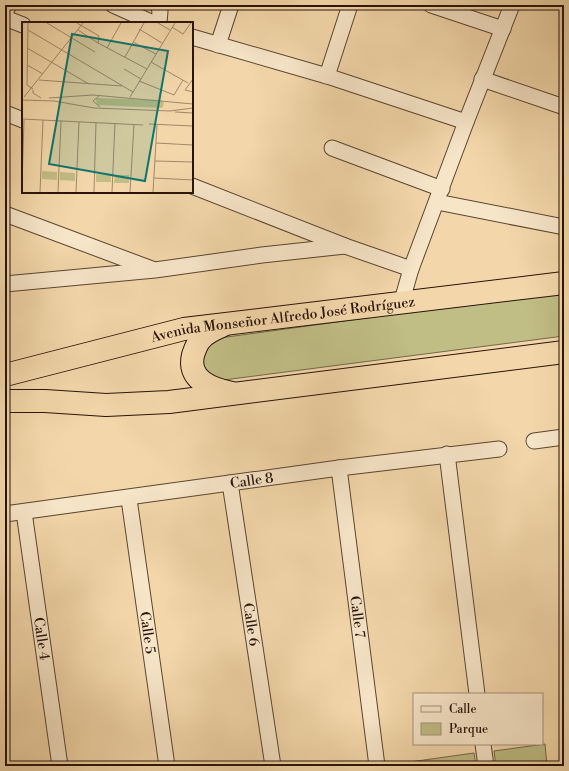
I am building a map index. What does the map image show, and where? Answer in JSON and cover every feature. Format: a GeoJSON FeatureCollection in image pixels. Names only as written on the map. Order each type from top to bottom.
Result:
{"type":"FeatureCollection","features":[{"type":"Feature","properties":{"kind":"highway","name":"Avenida Monseñor Alfredo José Rodríguez"},"geometry":{"type":"LineString","coordinates":[[5,375],[184,329],[401,304],[564,283]]}},
{"type":"Feature","properties":{"kind":"highway"},"geometry":{"type":"LineString","coordinates":[[225,324],[201,339],[195,348],[192,365],[198,379],[206,385],[218,390],[240,394]]}},
{"type":"Feature","properties":{"kind":"highway"},"geometry":{"type":"LineString","coordinates":[[5,401],[45,401],[106,405],[136,405],[240,394],[564,352]]}},
{"type":"Feature","properties":{"kind":"street"},"geometry":{"type":"LineString","coordinates":[[5,12],[9,5]]}},
{"type":"Feature","properties":{"kind":"street"},"geometry":{"type":"LineString","coordinates":[[113,5],[151,22]]}},
{"type":"Feature","properties":{"kind":"street"},"geometry":{"type":"LineString","coordinates":[[158,5],[160,11],[160,22]]}},
{"type":"Feature","properties":{"kind":"street"},"geometry":{"type":"LineString","coordinates":[[218,45],[232,5]]}},
{"type":"Feature","properties":{"kind":"street"},"geometry":{"type":"LineString","coordinates":[[327,76],[350,5]]}},
{"type":"Feature","properties":{"kind":"street"},"geometry":{"type":"LineString","coordinates":[[431,5],[503,29]]}},
{"type":"Feature","properties":{"kind":"street"},"geometry":{"type":"LineString","coordinates":[[401,304],[412,269],[466,122],[512,5]]}},
{"type":"Feature","properties":{"kind":"street"},"geometry":{"type":"LineString","coordinates":[[5,18],[22,26]]}},
{"type":"Feature","properties":{"kind":"street"},"geometry":{"type":"LineString","coordinates":[[193,37],[327,76],[466,122]]}},
{"type":"Feature","properties":{"kind":"street"},"geometry":{"type":"LineString","coordinates":[[482,79],[564,107]]}},
{"type":"Feature","properties":{"kind":"street"},"geometry":{"type":"LineString","coordinates":[[5,113],[22,120]]}},
{"type":"Feature","properties":{"kind":"street"},"geometry":{"type":"LineString","coordinates":[[332,148],[439,196],[564,227]]}},
{"type":"Feature","properties":{"kind":"street"},"geometry":{"type":"LineString","coordinates":[[193,186],[346,246],[412,269]]}},
{"type":"Feature","properties":{"kind":"street"},"geometry":{"type":"LineString","coordinates":[[5,214],[156,270]]}},
{"type":"Feature","properties":{"kind":"street"},"geometry":{"type":"LineString","coordinates":[[5,284],[156,270],[262,255],[346,246]]}},
{"type":"Feature","properties":{"kind":"street"},"geometry":{"type":"LineString","coordinates":[[534,441],[564,437]]}},
{"type":"Feature","properties":{"kind":"street","name":"Calle 8"},"geometry":{"type":"LineString","coordinates":[[5,514],[129,499],[339,468],[498,449]]}},
{"type":"Feature","properties":{"kind":"street"},"geometry":{"type":"LineString","coordinates":[[448,454],[477,693]]}},
{"type":"Feature","properties":{"kind":"street","name":"Calle 7"},"geometry":{"type":"LineString","coordinates":[[339,468],[377,766]]}},
{"type":"Feature","properties":{"kind":"street","name":"Calle 6"},"geometry":{"type":"LineString","coordinates":[[230,483],[272,766]]}},
{"type":"Feature","properties":{"kind":"street","name":"Calle 5"},"geometry":{"type":"LineString","coordinates":[[129,499],[167,766]]}},
{"type":"Feature","properties":{"kind":"street","name":"Calle 4"},"geometry":{"type":"LineString","coordinates":[[24,512],[60,766]]}},
{"type":"Feature","properties":{"kind":"street"},"geometry":{"type":"LineString","coordinates":[[483,745],[486,766]]}},
{"type":"Feature","properties":{"kind":"green space"},"geometry":{"type":"Polygon","coordinates":[[[564,291],[564,336],[216,381],[192,365],[205,340],[564,291]]]}},
{"type":"Feature","properties":{"kind":"green space"},"geometry":{"type":"Polygon","coordinates":[[[545,744],[547,766],[496,766],[494,751],[545,744]]]}},
{"type":"Feature","properties":{"kind":"green space"},"geometry":{"type":"Polygon","coordinates":[[[474,753],[476,766],[388,766],[388,765],[474,753]]]}}]}
